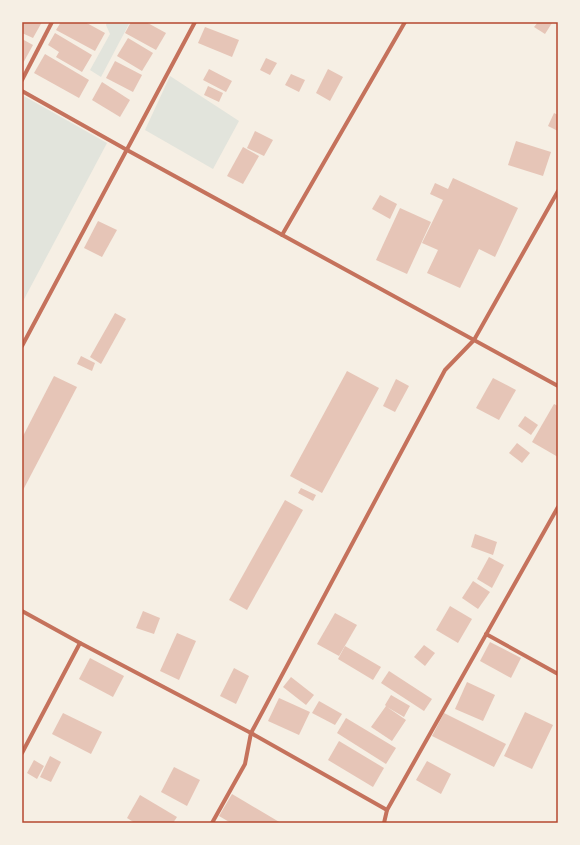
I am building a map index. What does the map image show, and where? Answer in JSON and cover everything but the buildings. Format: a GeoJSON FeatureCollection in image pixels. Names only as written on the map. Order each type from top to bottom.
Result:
{"type":"FeatureCollection","features":[{"type":"Feature","properties":{"kind":"street"},"geometry":{"type":"LineString","coordinates":[[22,80],[52,22]]}},
{"type":"Feature","properties":{"kind":"street"},"geometry":{"type":"LineString","coordinates":[[22,346],[194,22]]}},
{"type":"Feature","properties":{"kind":"street"},"geometry":{"type":"LineString","coordinates":[[282,235],[405,22]]}},
{"type":"Feature","properties":{"kind":"street"},"geometry":{"type":"LineString","coordinates":[[22,91],[558,386]]}},
{"type":"Feature","properties":{"kind":"street"},"geometry":{"type":"LineString","coordinates":[[212,823],[245,764],[252,733],[445,370],[474,340],[558,191]]}},
{"type":"Feature","properties":{"kind":"street"},"geometry":{"type":"LineString","coordinates":[[384,823],[387,810],[558,507]]}},
{"type":"Feature","properties":{"kind":"street"},"geometry":{"type":"LineString","coordinates":[[22,611],[252,733],[387,810]]}},
{"type":"Feature","properties":{"kind":"street"},"geometry":{"type":"LineString","coordinates":[[486,634],[558,674]]}},
{"type":"Feature","properties":{"kind":"street"},"geometry":{"type":"LineString","coordinates":[[22,754],[80,643]]}},
{"type":"Feature","properties":{"kind":"shaded area"},"geometry":{"type":"Polygon","coordinates":[[[107,22],[130,22],[101,77],[90,70],[110,34],[106,25],[107,22]]]}},
{"type":"Feature","properties":{"kind":"shaded area"},"geometry":{"type":"Polygon","coordinates":[[[170,76],[239,121],[213,169],[145,130],[170,76]]]}},
{"type":"Feature","properties":{"kind":"shaded area"},"geometry":{"type":"Polygon","coordinates":[[[22,95],[107,143],[22,303],[22,95]]]}}]}
